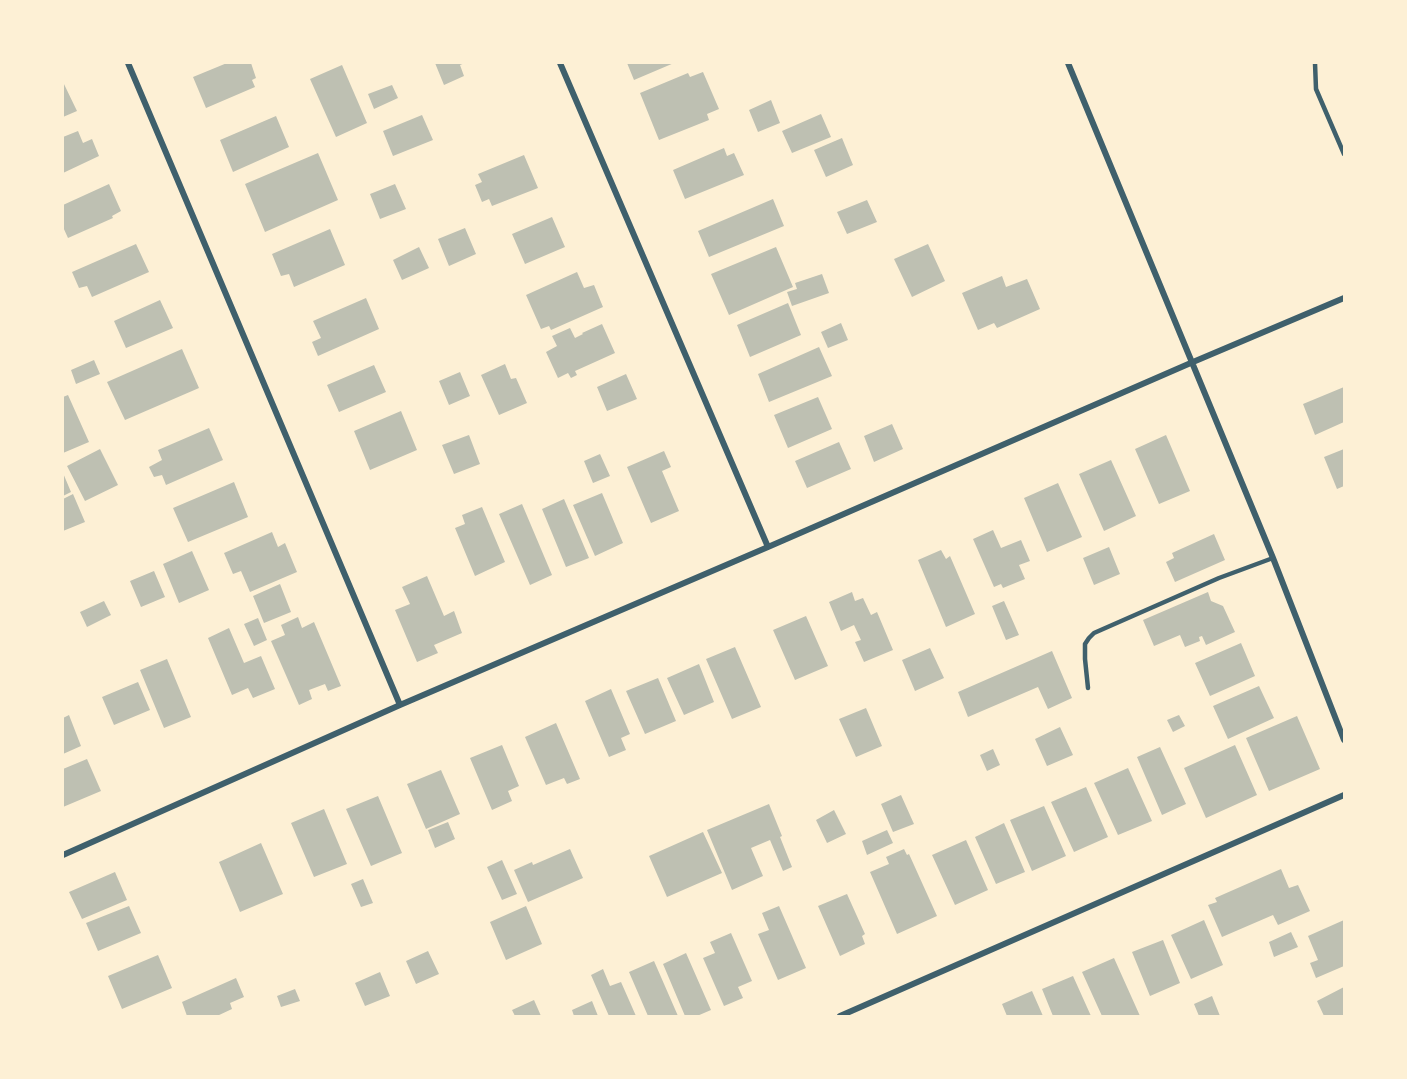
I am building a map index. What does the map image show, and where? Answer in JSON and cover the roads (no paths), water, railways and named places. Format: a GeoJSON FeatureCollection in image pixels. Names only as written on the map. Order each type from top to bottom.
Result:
{"type":"FeatureCollection","features":[{"type":"Feature","properties":{"kind":"street"},"geometry":{"type":"LineString","coordinates":[[128,63],[400,705]]}},
{"type":"Feature","properties":{"kind":"street"},"geometry":{"type":"LineString","coordinates":[[560,63],[768,547]]}},
{"type":"Feature","properties":{"kind":"street"},"geometry":{"type":"LineString","coordinates":[[1068,63],[1273,558],[1344,740]]}},
{"type":"Feature","properties":{"kind":"street"},"geometry":{"type":"LineString","coordinates":[[63,855],[400,705],[1344,298]]}},
{"type":"Feature","properties":{"kind":"street"},"geometry":{"type":"LineString","coordinates":[[840,1016],[1344,795]]}},
{"type":"Feature","properties":{"kind":"lane"},"geometry":{"type":"LineString","coordinates":[[1315,63],[1316,89],[1344,154]]}},
{"type":"Feature","properties":{"kind":"lane"},"geometry":{"type":"LineString","coordinates":[[1088,688],[1085,644],[1094,633],[1220,578],[1273,558]]}}]}
